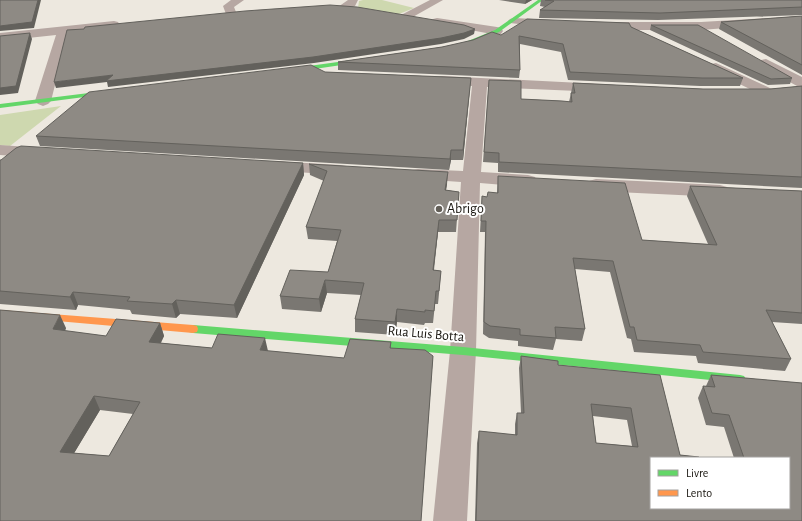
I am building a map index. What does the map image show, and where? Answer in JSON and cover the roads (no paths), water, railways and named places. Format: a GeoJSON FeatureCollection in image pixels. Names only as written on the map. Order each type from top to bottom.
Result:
{"type":"FeatureCollection","features":[{"type":"Feature","properties":{"kind":"main road"},"geometry":{"type":"LineString","coordinates":[[454,46],[485,37],[497,31],[514,21],[541,0]]}},
{"type":"Feature","properties":{"kind":"main road"},"geometry":{"type":"LineString","coordinates":[[275,72],[373,59]]}},
{"type":"Feature","properties":{"kind":"main road"},"geometry":{"type":"LineString","coordinates":[[0,106],[126,90]]}},
{"type":"Feature","properties":{"kind":"main road","name":"Rua Luis Botta"},"geometry":{"type":"LineString","coordinates":[[0,313],[463,351],[748,380]]}},
{"type":"Feature","properties":{"kind":"street"},"geometry":{"type":"LineString","coordinates":[[344,7],[351,4],[353,0]]}},
{"type":"Feature","properties":{"kind":"street"},"geometry":{"type":"LineString","coordinates":[[407,16],[438,0]]}},
{"type":"Feature","properties":{"kind":"street"},"geometry":{"type":"LineString","coordinates":[[407,2],[425,6]]}},
{"type":"Feature","properties":{"kind":"street"},"geometry":{"type":"LineString","coordinates":[[330,6],[364,10]]}},
{"type":"Feature","properties":{"kind":"street"},"geometry":{"type":"LineString","coordinates":[[215,14],[236,8]]}},
{"type":"Feature","properties":{"kind":"street"},"geometry":{"type":"LineString","coordinates":[[393,14],[497,31]]}},
{"type":"Feature","properties":{"kind":"street"},"geometry":{"type":"LineString","coordinates":[[591,26],[701,26],[802,19]]}},
{"type":"Feature","properties":{"kind":"street"},"geometry":{"type":"LineString","coordinates":[[514,21],[562,24]]}},
{"type":"Feature","properties":{"kind":"street"},"geometry":{"type":"LineString","coordinates":[[0,37],[124,24]]}},
{"type":"Feature","properties":{"kind":"street"},"geometry":{"type":"LineString","coordinates":[[626,26],[654,39]]}},
{"type":"Feature","properties":{"kind":"street"},"geometry":{"type":"LineString","coordinates":[[701,26],[722,38]]}},
{"type":"Feature","properties":{"kind":"street"},"geometry":{"type":"LineString","coordinates":[[43,101],[63,31]]}},
{"type":"Feature","properties":{"kind":"street"},"geometry":{"type":"LineString","coordinates":[[756,58],[790,90]]}},
{"type":"Feature","properties":{"kind":"street"},"geometry":{"type":"LineString","coordinates":[[703,62],[790,90]]}},
{"type":"Feature","properties":{"kind":"street"},"geometry":{"type":"LineString","coordinates":[[314,68],[326,75],[350,76]]}},
{"type":"Feature","properties":{"kind":"street"},"geometry":{"type":"LineString","coordinates":[[426,79],[618,88]]}},
{"type":"Feature","properties":{"kind":"street"},"geometry":{"type":"LineString","coordinates":[[450,521],[463,351],[471,178],[480,82]]}},
{"type":"Feature","properties":{"kind":"street"},"geometry":{"type":"LineString","coordinates":[[737,92],[790,90]]}},
{"type":"Feature","properties":{"kind":"street"},"geometry":{"type":"LineString","coordinates":[[64,114],[87,95]]}},
{"type":"Feature","properties":{"kind":"street"},"geometry":{"type":"LineString","coordinates":[[0,166],[9,151],[35,137]]}},
{"type":"Feature","properties":{"kind":"street"},"geometry":{"type":"LineString","coordinates":[[9,151],[57,154]]}},
{"type":"Feature","properties":{"kind":"street"},"geometry":{"type":"LineString","coordinates":[[255,165],[357,171]]}},
{"type":"Feature","properties":{"kind":"street"},"geometry":{"type":"LineString","coordinates":[[405,174],[544,182]]}},
{"type":"Feature","properties":{"kind":"street"},"geometry":{"type":"LineString","coordinates":[[583,184],[740,192]]}},
{"type":"Feature","properties":{"kind":"place","name":"Abrigo"},"geometry":{"type":"Point","coordinates":[439,209]}}]}
